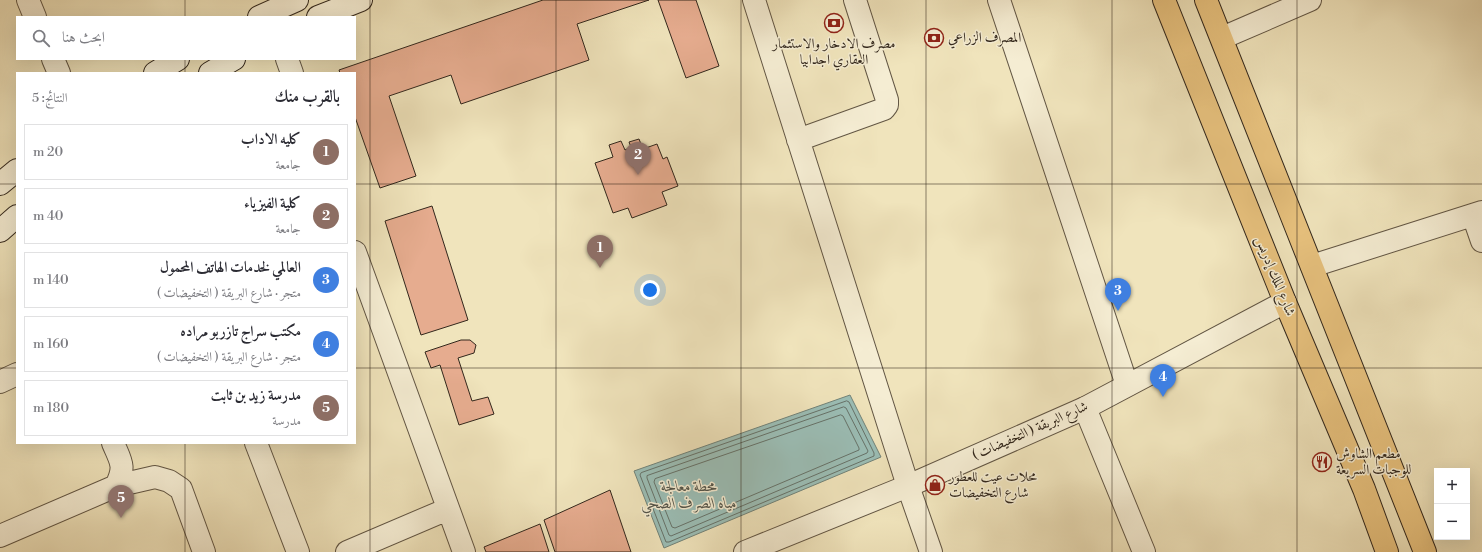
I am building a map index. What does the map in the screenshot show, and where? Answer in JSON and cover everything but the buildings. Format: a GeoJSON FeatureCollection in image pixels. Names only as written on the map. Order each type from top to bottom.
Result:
{"type":"FeatureCollection","features":[{"type":"Feature","properties":{"kind":"highway","name":"شارع الملك إدريس"},"geometry":{"type":"LineString","coordinates":[[1164,0],[1285,302],[1364,489],[1387,552]]}},
{"type":"Feature","properties":{"kind":"highway"},"geometry":{"type":"LineString","coordinates":[[1206,0],[1425,552]]}},
{"type":"Feature","properties":{"kind":"street"},"geometry":{"type":"LineString","coordinates":[[28,0],[35,16]]}},
{"type":"Feature","properties":{"kind":"street"},"geometry":{"type":"LineString","coordinates":[[261,16],[297,0]]}},
{"type":"Feature","properties":{"kind":"street"},"geometry":{"type":"LineString","coordinates":[[321,16],[361,0]]}},
{"type":"Feature","properties":{"kind":"street"},"geometry":{"type":"LineString","coordinates":[[754,0],[908,486],[931,552]]}},
{"type":"Feature","properties":{"kind":"street"},"geometry":{"type":"LineString","coordinates":[[798,140],[884,109],[887,106],[887,100],[855,0]]}},
{"type":"Feature","properties":{"kind":"street"},"geometry":{"type":"LineString","coordinates":[[999,0],[1128,385]]}},
{"type":"Feature","properties":{"kind":"street"},"geometry":{"type":"LineString","coordinates":[[1222,38],[1310,0]]}},
{"type":"Feature","properties":{"kind":"street"},"geometry":{"type":"LineString","coordinates":[[53,60],[59,72]]}},
{"type":"Feature","properties":{"kind":"street"},"geometry":{"type":"LineString","coordinates":[[157,72],[176,60]]}},
{"type":"Feature","properties":{"kind":"street"},"geometry":{"type":"LineString","coordinates":[[212,72],[232,60]]}},
{"type":"Feature","properties":{"kind":"street"},"geometry":{"type":"LineString","coordinates":[[287,60],[292,72]]}},
{"type":"Feature","properties":{"kind":"street"},"geometry":{"type":"LineString","coordinates":[[0,184],[16,171]]}},
{"type":"Feature","properties":{"kind":"street"},"geometry":{"type":"LineString","coordinates":[[1312,266],[1477,213],[1482,241]]}},
{"type":"Feature","properties":{"kind":"street"},"geometry":{"type":"LineString","coordinates":[[356,255],[464,552]]}},
{"type":"Feature","properties":{"kind":"street","name":"شارع البريقة ( التخفيضات )"},"geometry":{"type":"LineString","coordinates":[[744,552],[908,486],[1085,408],[1285,302]]}},
{"type":"Feature","properties":{"kind":"street"},"geometry":{"type":"LineString","coordinates":[[0,382],[16,374]]}},
{"type":"Feature","properties":{"kind":"street"},"geometry":{"type":"LineString","coordinates":[[1085,408],[1144,552]]}},
{"type":"Feature","properties":{"kind":"street"},"geometry":{"type":"LineString","coordinates":[[113,444],[122,463],[122,475],[116,486]]}},
{"type":"Feature","properties":{"kind":"street"},"geometry":{"type":"LineString","coordinates":[[256,444],[298,552]]}},
{"type":"Feature","properties":{"kind":"street"},"geometry":{"type":"LineString","coordinates":[[0,536],[116,486],[155,477],[169,481],[181,489],[204,552]]}},
{"type":"Feature","properties":{"kind":"street"},"geometry":{"type":"LineString","coordinates":[[348,552],[448,509]]}},
{"type":"Feature","properties":{"kind":"water","name":"محطة معالجة مياه الصرف الصحي"},"geometry":{"type":"Polygon","coordinates":[[[850,395],[881,457],[664,548],[634,471],[850,395]]]}},
{"type":"Feature","properties":{"kind":"place","name":"مصرف الادخار والاستثمار العقاري اجدابيا"},"geometry":{"type":"Point","coordinates":[834,23]}},
{"type":"Feature","properties":{"kind":"place","name":"المصرف الزراعي"},"geometry":{"type":"Point","coordinates":[934,38]}},
{"type":"Feature","properties":{"kind":"place","name":"كلية الفيزياء"},"geometry":{"type":"Point","coordinates":[638,175]}},
{"type":"Feature","properties":{"kind":"place","name":"كليه الاداب"},"geometry":{"type":"Point","coordinates":[600,268]}},
{"type":"Feature","properties":{"kind":"place","name":"العالمي لخدمات الهاتف المحمول"},"geometry":{"type":"Point","coordinates":[1118,311]}},
{"type":"Feature","properties":{"kind":"place","name":"مكتب سراج تازربو مراده"},"geometry":{"type":"Point","coordinates":[1163,397]}},
{"type":"Feature","properties":{"kind":"place","name":"مطعم الشاوش للوجبات السريعة"},"geometry":{"type":"Point","coordinates":[1322,462]}},
{"type":"Feature","properties":{"kind":"place","name":"محلات عيت للعطور شارع التخفيضات"},"geometry":{"type":"Point","coordinates":[935,485]}},
{"type":"Feature","properties":{"kind":"place","name":"مدرسة زيد بن ثابت"},"geometry":{"type":"Point","coordinates":[121,518]}}]}
